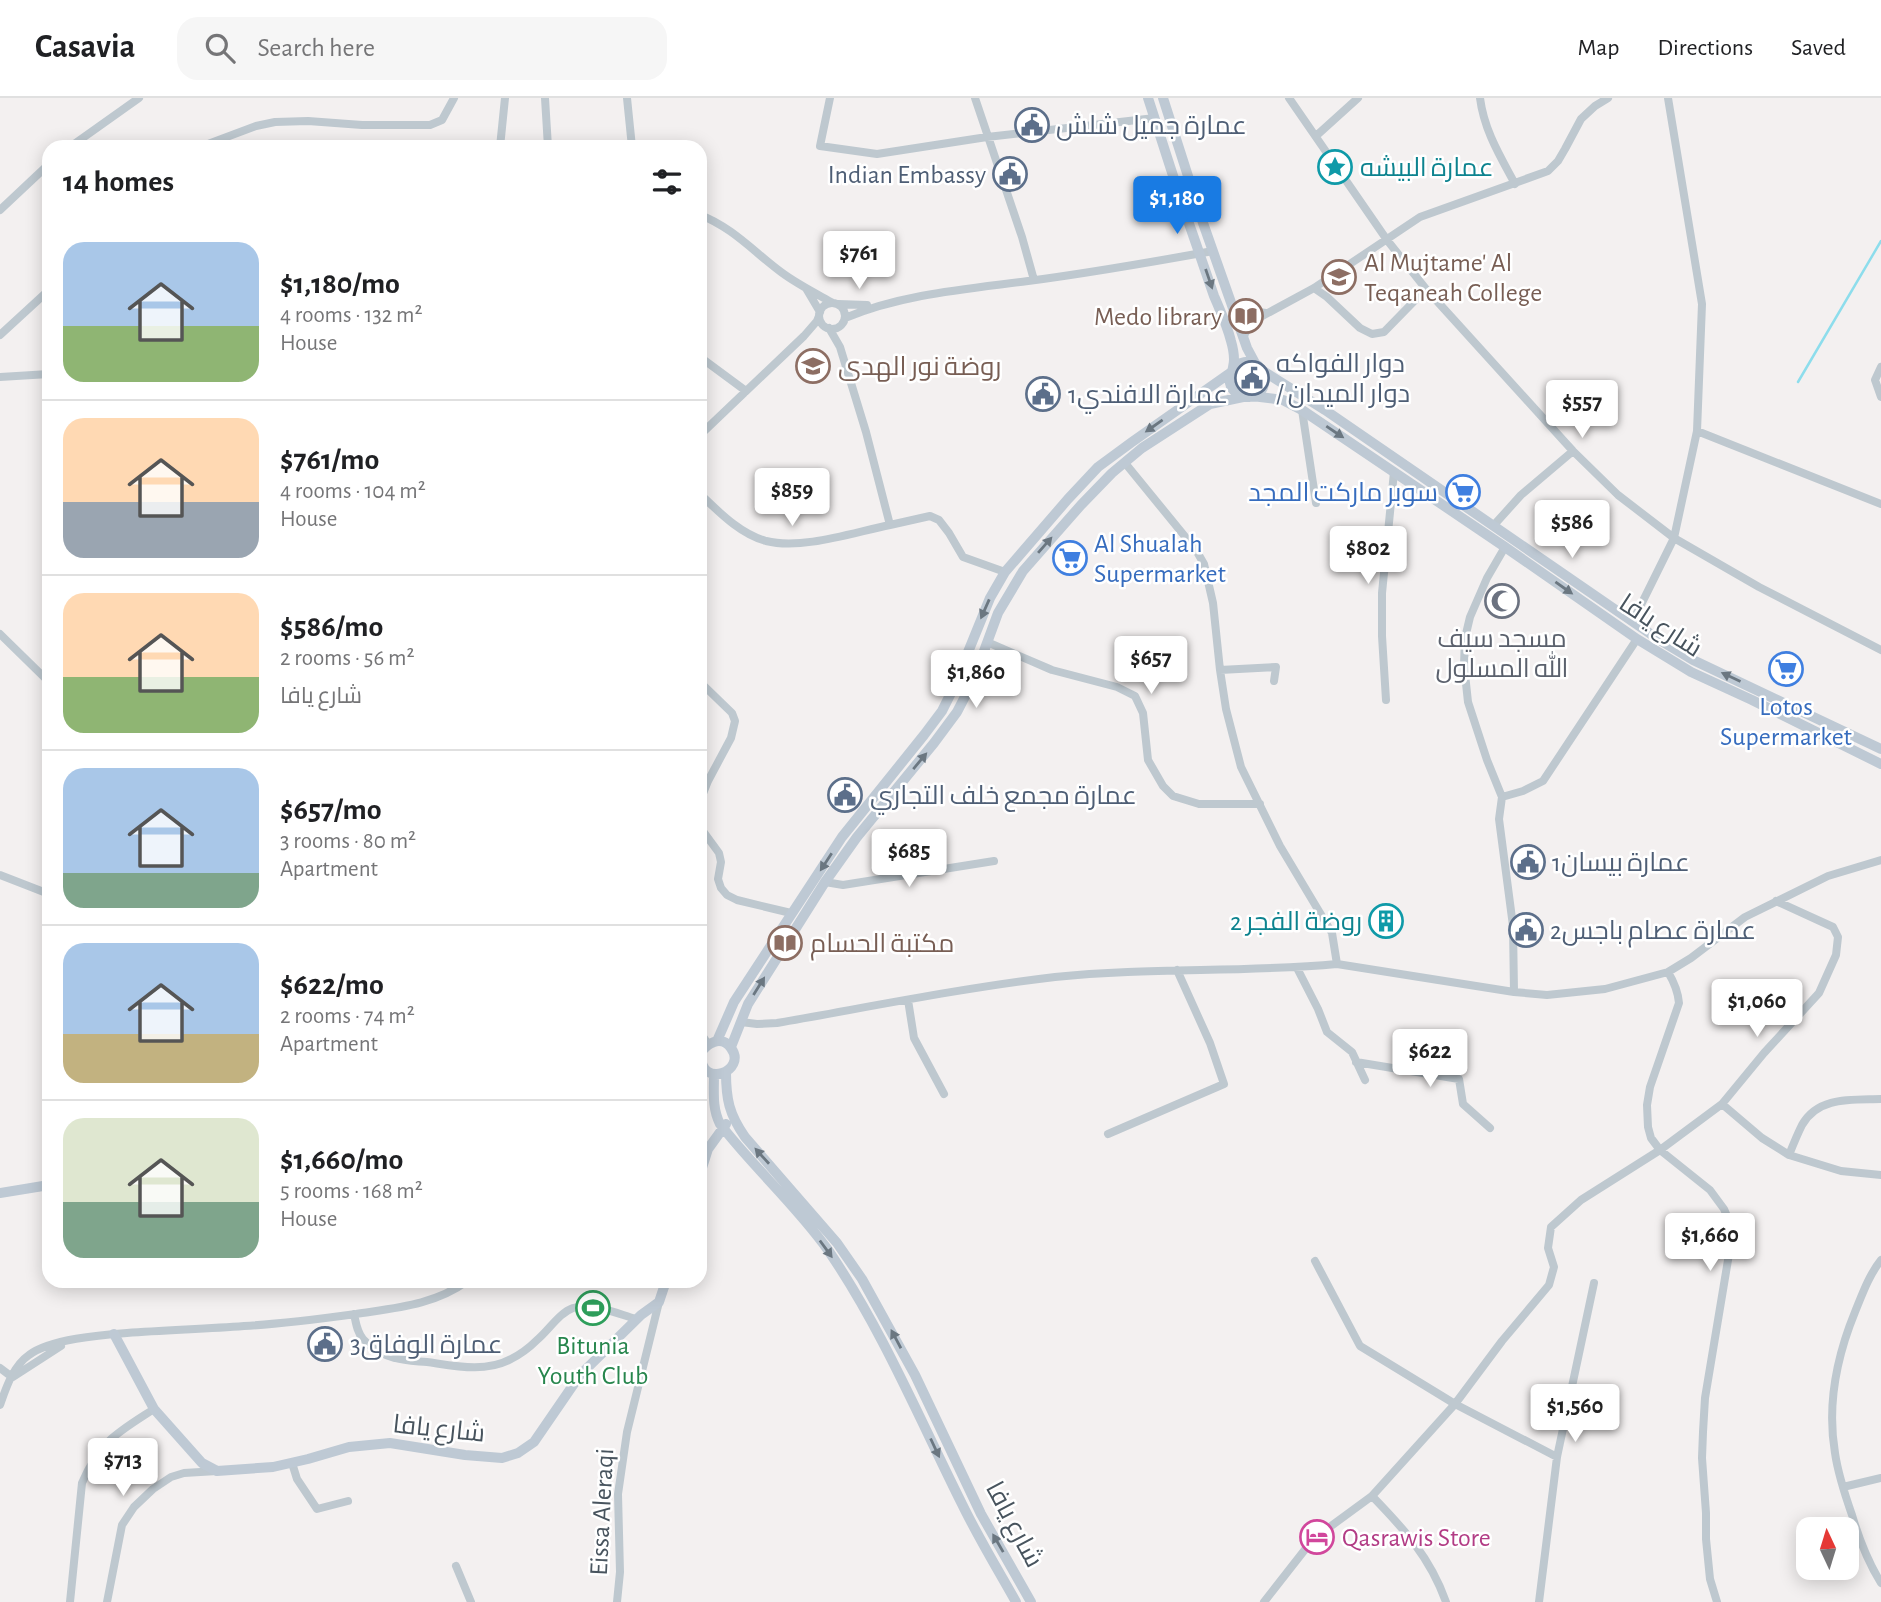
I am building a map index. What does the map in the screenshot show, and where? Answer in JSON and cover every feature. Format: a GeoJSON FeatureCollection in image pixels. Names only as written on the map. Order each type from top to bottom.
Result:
{"type":"FeatureCollection","features":[{"type":"Feature","properties":{"kind":"main road"},"geometry":{"type":"LineString","coordinates":[[1148,98],[1230,338],[1230,385],[1237,394],[1248,396]]}},
{"type":"Feature","properties":{"kind":"main road"},"geometry":{"type":"LineString","coordinates":[[731,1048],[748,1004],[825,882],[857,837],[957,712],[973,681],[998,613],[1023,570],[1081,505],[1142,448],[1210,404],[1248,396],[1259,392],[1263,387],[1265,382],[1243,338],[1163,98]]}},
{"type":"Feature","properties":{"kind":"main road"},"geometry":{"type":"LineString","coordinates":[[707,1048],[842,837],[942,711],[990,598],[1005,572],[1098,467],[1244,362],[1259,367]]}},
{"type":"Feature","properties":{"kind":"main road","name":"شارع يافا"},"geometry":{"type":"LineString","coordinates":[[1259,367],[1494,524],[1658,639],[1693,660],[1881,749]]}},
{"type":"Feature","properties":{"kind":"main road","name":"شارع يافا"},"geometry":{"type":"LineString","coordinates":[[1248,396],[1283,400],[1302,410],[1637,639],[1690,672],[1881,764]]}},
{"type":"Feature","properties":{"kind":"main road"},"geometry":{"type":"LineString","coordinates":[[707,1048],[722,1042],[731,1048],[734,1062],[726,1072],[707,1071]]}},
{"type":"Feature","properties":{"kind":"main road","name":"شارع يافا"},"geometry":{"type":"LineString","coordinates":[[726,1072],[726,1094],[733,1117],[745,1137],[829,1234],[862,1279],[915,1375],[981,1514],[1031,1602]]}},
{"type":"Feature","properties":{"kind":"main road"},"geometry":{"type":"LineString","coordinates":[[707,1075],[716,1115],[723,1128],[807,1224],[847,1280],[880,1337],[962,1506],[1016,1602]]}},
{"type":"Feature","properties":{"kind":"main road"},"geometry":{"type":"LineString","coordinates":[[707,1152],[733,1117]]}},
{"type":"Feature","properties":{"kind":"main road"},"geometry":{"type":"LineString","coordinates":[[0,1192],[42,1186]]}},
{"type":"Feature","properties":{"kind":"main road"},"geometry":{"type":"LineString","coordinates":[[659,1302],[664,1288]]}},
{"type":"Feature","properties":{"kind":"main road","name":"شارع يافا"},"geometry":{"type":"LineString","coordinates":[[217,1471],[292,1463],[349,1447],[390,1443],[465,1455],[502,1458],[512,1456],[534,1442],[580,1375],[636,1319],[659,1302]]}},
{"type":"Feature","properties":{"kind":"main road"},"geometry":{"type":"LineString","coordinates":[[114,1334],[154,1409],[202,1463],[217,1471]]}},
{"type":"Feature","properties":{"kind":"street"},"geometry":{"type":"LineString","coordinates":[[80,140],[139,98]]}},
{"type":"Feature","properties":{"kind":"street"},"geometry":{"type":"LineString","coordinates":[[219,140],[275,122],[430,125],[442,120],[454,98]]}},
{"type":"Feature","properties":{"kind":"street"},"geometry":{"type":"LineString","coordinates":[[501,140],[505,98]]}},
{"type":"Feature","properties":{"kind":"street"},"geometry":{"type":"LineString","coordinates":[[545,98],[548,140]]}},
{"type":"Feature","properties":{"kind":"street"},"geometry":{"type":"LineString","coordinates":[[627,98],[631,140]]}},
{"type":"Feature","properties":{"kind":"street"},"geometry":{"type":"LineString","coordinates":[[830,98],[820,146],[877,154],[987,137],[1155,118]]}},
{"type":"Feature","properties":{"kind":"street"},"geometry":{"type":"LineString","coordinates":[[975,98],[1034,280]]}},
{"type":"Feature","properties":{"kind":"street"},"geometry":{"type":"LineString","coordinates":[[1289,98],[1387,240],[1426,289],[1573,451],[1618,495],[1674,538],[1881,650]]}},
{"type":"Feature","properties":{"kind":"street"},"geometry":{"type":"LineString","coordinates":[[1480,98],[1482,117],[1515,184]]}},
{"type":"Feature","properties":{"kind":"street"},"geometry":{"type":"LineString","coordinates":[[1243,338],[1248,327],[1266,313],[1314,288],[1420,217],[1548,171],[1565,149],[1581,119],[1608,98]]}},
{"type":"Feature","properties":{"kind":"street"},"geometry":{"type":"LineString","coordinates":[[1633,621],[1674,538],[1697,430],[1702,304],[1668,98]]}},
{"type":"Feature","properties":{"kind":"street"},"geometry":{"type":"LineString","coordinates":[[1316,136],[1353,100]]}},
{"type":"Feature","properties":{"kind":"street"},"geometry":{"type":"LineString","coordinates":[[0,209],[42,170]]}},
{"type":"Feature","properties":{"kind":"street"},"geometry":{"type":"LineString","coordinates":[[707,218],[736,234],[781,272],[843,309],[840,347]]}},
{"type":"Feature","properties":{"kind":"street"},"geometry":{"type":"LineString","coordinates":[[707,428],[804,336],[817,321],[825,305],[881,305],[951,291],[1213,251]]}},
{"type":"Feature","properties":{"kind":"street"},"geometry":{"type":"LineString","coordinates":[[806,287],[820,314],[820,320],[840,347],[890,525]]}},
{"type":"Feature","properties":{"kind":"street"},"geometry":{"type":"LineString","coordinates":[[1314,288],[1360,328],[1372,334],[1384,332],[1426,289]]}},
{"type":"Feature","properties":{"kind":"street"},"geometry":{"type":"LineString","coordinates":[[0,335],[42,296]]}},
{"type":"Feature","properties":{"kind":"street"},"geometry":{"type":"LineString","coordinates":[[804,336],[813,330],[837,327],[844,320],[881,305]]}},
{"type":"Feature","properties":{"kind":"street"},"geometry":{"type":"LineString","coordinates":[[1232,305],[1266,313]]}},
{"type":"Feature","properties":{"kind":"street"},"geometry":{"type":"LineString","coordinates":[[707,362],[746,391]]}},
{"type":"Feature","properties":{"kind":"street"},"geometry":{"type":"LineString","coordinates":[[1881,367],[1875,380],[1881,397]]}},
{"type":"Feature","properties":{"kind":"street"},"geometry":{"type":"LineString","coordinates":[[0,377],[42,374]]}},
{"type":"Feature","properties":{"kind":"street"},"geometry":{"type":"LineString","coordinates":[[1302,410],[1316,503]]}},
{"type":"Feature","properties":{"kind":"street"},"geometry":{"type":"LineString","coordinates":[[1697,430],[1881,504]]}},
{"type":"Feature","properties":{"kind":"street"},"geometry":{"type":"LineString","coordinates":[[1494,524],[1521,495],[1573,451]]}},
{"type":"Feature","properties":{"kind":"street"},"geometry":{"type":"LineString","coordinates":[[1125,463],[1196,550],[1204,564],[1213,603],[1226,709],[1241,766],[1280,846],[1332,933],[1337,964]]}},
{"type":"Feature","properties":{"kind":"street"},"geometry":{"type":"LineString","coordinates":[[1386,700],[1382,593],[1394,472]]}},
{"type":"Feature","properties":{"kind":"street"},"geometry":{"type":"LineString","coordinates":[[707,501],[746,532],[765,540],[786,544],[820,540],[930,516],[939,520],[963,557],[1005,572]]}},
{"type":"Feature","properties":{"kind":"street"},"geometry":{"type":"LineString","coordinates":[[1506,547],[1487,578],[1470,617],[1465,638],[1464,665],[1468,702],[1486,760],[1502,797],[1499,819],[1513,926],[1514,992]]}},
{"type":"Feature","properties":{"kind":"street"},"geometry":{"type":"LineString","coordinates":[[0,634],[42,675]]}},
{"type":"Feature","properties":{"kind":"street"},"geometry":{"type":"LineString","coordinates":[[1502,797],[1524,791],[1543,781],[1637,639]]}},
{"type":"Feature","properties":{"kind":"street"},"geometry":{"type":"LineString","coordinates":[[987,642],[1052,670],[1117,687],[1135,696],[1143,713],[1148,760],[1172,796],[1199,804],[1260,804]]}},
{"type":"Feature","properties":{"kind":"street"},"geometry":{"type":"LineString","coordinates":[[1220,670],[1276,667],[1274,681]]}},
{"type":"Feature","properties":{"kind":"street"},"geometry":{"type":"LineString","coordinates":[[707,689],[732,712],[735,721],[731,738],[707,784]]}},
{"type":"Feature","properties":{"kind":"street"},"geometry":{"type":"LineString","coordinates":[[707,837],[719,853],[721,862],[718,879],[727,895],[737,900],[791,913]]}},
{"type":"Feature","properties":{"kind":"street"},"geometry":{"type":"LineString","coordinates":[[741,1022],[777,1023],[1055,977],[1148,970],[1297,968],[1337,964],[1514,992],[1547,995],[1605,989],[1668,972],[1745,917],[1828,876],[1881,860]]}},
{"type":"Feature","properties":{"kind":"street"},"geometry":{"type":"LineString","coordinates":[[825,882],[843,885],[993,861]]}},
{"type":"Feature","properties":{"kind":"street"},"geometry":{"type":"LineString","coordinates":[[0,875],[42,891]]}},
{"type":"Feature","properties":{"kind":"street"},"geometry":{"type":"LineString","coordinates":[[1264,1602],[1313,1542],[1326,1529],[1372,1496],[1455,1404],[1502,1341],[1549,1285],[1554,1267],[1548,1248],[1551,1227],[1581,1200],[1660,1150],[1722,1104],[1819,993],[1836,955],[1838,937],[1833,927],[1776,901]]}},
{"type":"Feature","properties":{"kind":"street"},"geometry":{"type":"LineString","coordinates":[[1297,968],[1327,1032],[1352,1052],[1364,1080]]}},
{"type":"Feature","properties":{"kind":"street"},"geometry":{"type":"LineString","coordinates":[[1108,1135],[1224,1084],[1210,1043],[1177,970]]}},
{"type":"Feature","properties":{"kind":"street"},"geometry":{"type":"LineString","coordinates":[[1668,972],[1679,994],[1679,1003],[1650,1087],[1648,1127],[1651,1138],[1660,1150],[1710,1191],[1724,1209],[1729,1221],[1731,1242],[1705,1398],[1702,1445],[1706,1539],[1710,1579],[1717,1602]]}},
{"type":"Feature","properties":{"kind":"street"},"geometry":{"type":"LineString","coordinates":[[908,1000],[914,1038],[944,1094]]}},
{"type":"Feature","properties":{"kind":"street"},"geometry":{"type":"LineString","coordinates":[[1356,1062],[1459,1079],[1463,1104],[1490,1128]]}},
{"type":"Feature","properties":{"kind":"street"},"geometry":{"type":"LineString","coordinates":[[1788,1156],[1803,1123],[1814,1110],[1833,1101],[1881,1099]]}},
{"type":"Feature","properties":{"kind":"street"},"geometry":{"type":"LineString","coordinates":[[1722,1104],[1788,1156],[1841,1171],[1881,1174]]}},
{"type":"Feature","properties":{"kind":"street"},"geometry":{"type":"LineString","coordinates":[[1881,1260],[1865,1287],[1845,1337],[1832,1413],[1835,1453],[1843,1487],[1861,1543],[1881,1583]]}},
{"type":"Feature","properties":{"kind":"street"},"geometry":{"type":"LineString","coordinates":[[1315,1261],[1360,1346],[1455,1404],[1557,1457]]}},
{"type":"Feature","properties":{"kind":"street"},"geometry":{"type":"LineString","coordinates":[[1539,1602],[1557,1457],[1594,1283]]}},
{"type":"Feature","properties":{"kind":"street"},"geometry":{"type":"LineString","coordinates":[[0,1405],[12,1377],[69,1341],[114,1334],[247,1326],[354,1314],[405,1307],[458,1288]]}},
{"type":"Feature","properties":{"kind":"street","name":"Eissa Aleraqi"},"geometry":{"type":"LineString","coordinates":[[617,1602],[620,1572],[619,1482],[627,1432],[659,1302]]}},
{"type":"Feature","properties":{"kind":"street"},"geometry":{"type":"LineString","coordinates":[[354,1314],[361,1338],[384,1354],[395,1359],[460,1367],[498,1364],[522,1353],[559,1318],[574,1308],[596,1308],[636,1319]]}},
{"type":"Feature","properties":{"kind":"street"},"geometry":{"type":"LineString","coordinates":[[0,1368],[12,1377]]}},
{"type":"Feature","properties":{"kind":"street"},"geometry":{"type":"LineString","coordinates":[[69,1602],[82,1483],[95,1456],[107,1442],[154,1409]]}},
{"type":"Feature","properties":{"kind":"street"},"geometry":{"type":"LineString","coordinates":[[292,1463],[297,1479],[317,1509],[348,1501]]}},
{"type":"Feature","properties":{"kind":"street"},"geometry":{"type":"LineString","coordinates":[[107,1602],[122,1525],[134,1507],[171,1477],[184,1473],[217,1471]]}},
{"type":"Feature","properties":{"kind":"street"},"geometry":{"type":"LineString","coordinates":[[1843,1487],[1881,1478]]}},
{"type":"Feature","properties":{"kind":"street"},"geometry":{"type":"LineString","coordinates":[[1372,1496],[1423,1555],[1438,1580],[1446,1602]]}},
{"type":"Feature","properties":{"kind":"street"},"geometry":{"type":"LineString","coordinates":[[456,1566],[471,1602]]}},
{"type":"Feature","properties":{"kind":"waterway"},"geometry":{"type":"LineString","coordinates":[[1798,382],[1881,241]]}},
{"type":"Feature","properties":{"kind":"place","name":"عمارة جميل شلش"},"geometry":{"type":"Point","coordinates":[1032,125]}},
{"type":"Feature","properties":{"kind":"place","name":"عمارة البيشه"},"geometry":{"type":"Point","coordinates":[1335,167]}},
{"type":"Feature","properties":{"kind":"place","name":"Indian Embassy"},"geometry":{"type":"Point","coordinates":[1010,174]}},
{"type":"Feature","properties":{"kind":"place","name":"Al Mujtame' Al Teqaneah College"},"geometry":{"type":"Point","coordinates":[1339,277]}},
{"type":"Feature","properties":{"kind":"place","name":"Medo library"},"geometry":{"type":"Point","coordinates":[1246,316]}},
{"type":"Feature","properties":{"kind":"place","name":"روضة نور الهدى"},"geometry":{"type":"Point","coordinates":[813,366]}},
{"type":"Feature","properties":{"kind":"place","name":"دوار الفواكه / دوار الميدان"},"geometry":{"type":"Point","coordinates":[1252,378]}},
{"type":"Feature","properties":{"kind":"place","name":"عمارة الافندي1"},"geometry":{"type":"Point","coordinates":[1043,394]}},
{"type":"Feature","properties":{"kind":"place","name":"سوبر ماركت المجد"},"geometry":{"type":"Point","coordinates":[1463,492]}},
{"type":"Feature","properties":{"kind":"place","name":"Al Shualah Supermarket"},"geometry":{"type":"Point","coordinates":[1070,558]}},
{"type":"Feature","properties":{"kind":"place","name":"مسجد سيف الله المسلول"},"geometry":{"type":"Point","coordinates":[1502,601]}},
{"type":"Feature","properties":{"kind":"place","name":"Lotos Supermarket"},"geometry":{"type":"Point","coordinates":[1786,669]}},
{"type":"Feature","properties":{"kind":"place","name":"عمارة مجمع خلف التجاري"},"geometry":{"type":"Point","coordinates":[845,795]}},
{"type":"Feature","properties":{"kind":"place","name":"عمارة بيسان1"},"geometry":{"type":"Point","coordinates":[1528,862]}},
{"type":"Feature","properties":{"kind":"place","name":"روضة الفجر 2"},"geometry":{"type":"Point","coordinates":[1386,921]}},
{"type":"Feature","properties":{"kind":"place","name":"عمارة عصام باجس2"},"geometry":{"type":"Point","coordinates":[1526,930]}},
{"type":"Feature","properties":{"kind":"place","name":"مكتبة الحسام"},"geometry":{"type":"Point","coordinates":[785,943]}},
{"type":"Feature","properties":{"kind":"place","name":"Bitunia Youth Club"},"geometry":{"type":"Point","coordinates":[593,1308]}},
{"type":"Feature","properties":{"kind":"place","name":"عمارة الوفاق3"},"geometry":{"type":"Point","coordinates":[325,1344]}},
{"type":"Feature","properties":{"kind":"place","name":"Qasrawis Store"},"geometry":{"type":"Point","coordinates":[1317,1537]}}]}
